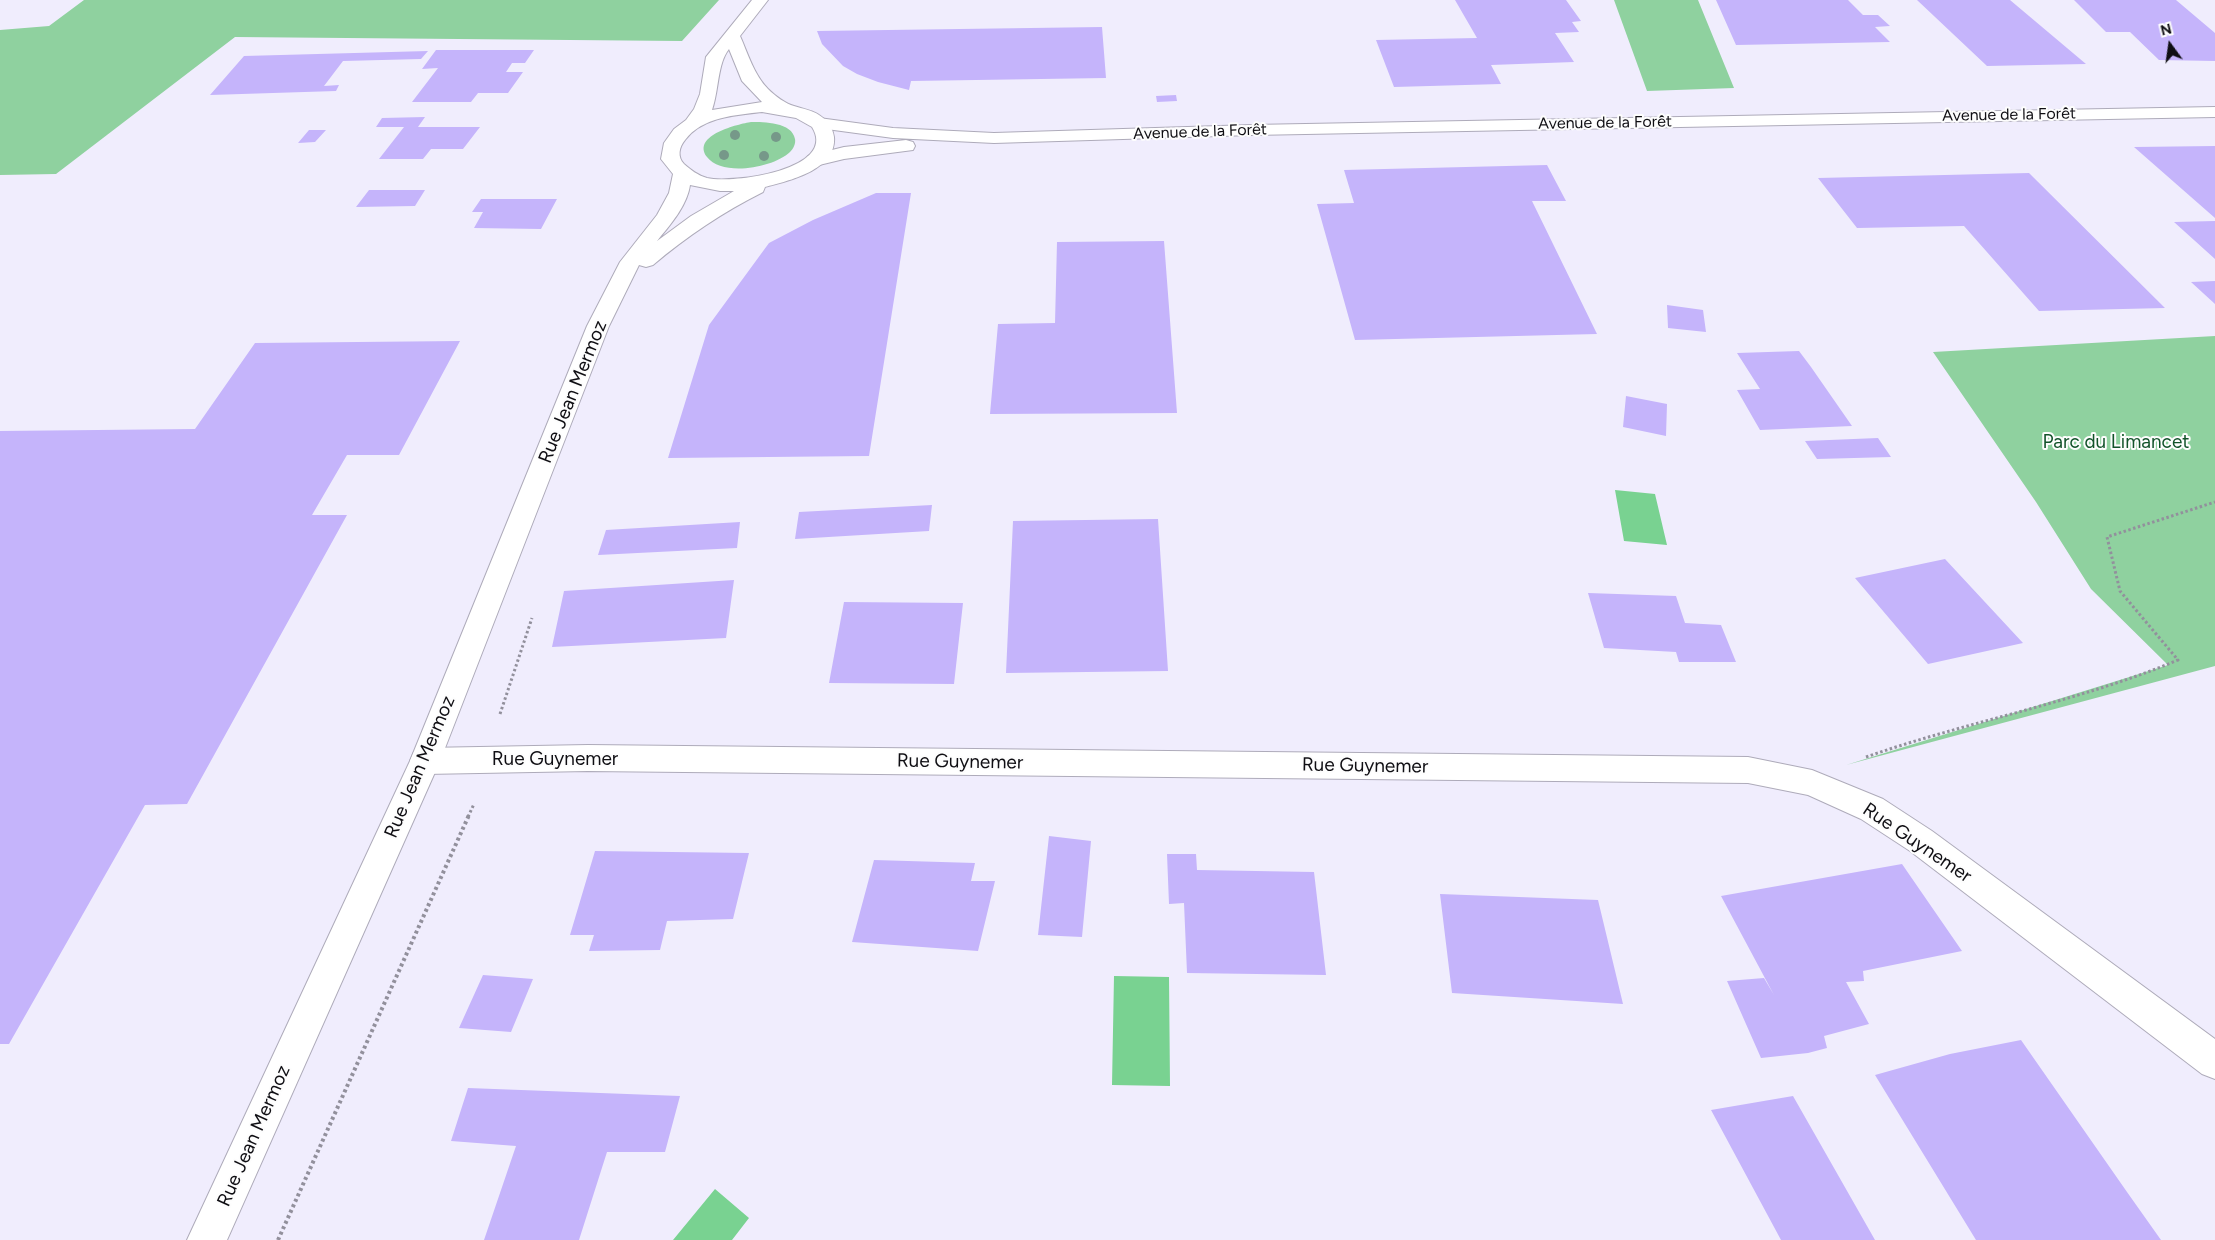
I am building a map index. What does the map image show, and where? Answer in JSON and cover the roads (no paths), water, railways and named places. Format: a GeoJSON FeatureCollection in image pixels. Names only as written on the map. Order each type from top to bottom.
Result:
{"type":"FeatureCollection","features":[{"type":"Feature","properties":{"kind":"street"},"geometry":{"type":"LineString","coordinates":[[692,125],[704,110],[709,94],[714,57],[760,0]]}},
{"type":"Feature","properties":{"kind":"street"},"geometry":{"type":"LineString","coordinates":[[731,34],[751,81],[764,95],[785,109]]}},
{"type":"Feature","properties":{"kind":"street"},"geometry":{"type":"LineString","coordinates":[[785,109],[762,107],[736,109],[712,115],[692,125],[677,137],[670,150],[671,163],[682,174],[700,182],[723,186],[750,185],[775,180],[798,171],[815,160],[824,147],[825,134],[819,123]]}},
{"type":"Feature","properties":{"kind":"street","name":"Avenue de la Forêt"},"geometry":{"type":"LineString","coordinates":[[785,109],[805,115],[819,123],[893,133],[994,138]]}},
{"type":"Feature","properties":{"kind":"street","name":"Avenue de la Forêt"},"geometry":{"type":"LineString","coordinates":[[815,160],[881,148],[994,138],[1252,130],[2215,112]]}},
{"type":"Feature","properties":{"kind":"street","name":"Rue Jean Mermoz"},"geometry":{"type":"LineString","coordinates":[[207,1240],[425,761],[598,326],[630,262],[666,217],[679,194],[682,174]]}},
{"type":"Feature","properties":{"kind":"street","name":"Rue Jean Mermoz"},"geometry":{"type":"LineString","coordinates":[[617,287],[690,224],[729,200],[775,180]]}},
{"type":"Feature","properties":{"kind":"street","name":"Rue Guynemer"},"geometry":{"type":"LineString","coordinates":[[425,761],[598,758],[1748,770],[1812,783],[1872,809],[1921,842],[2215,1061]]}},
{"type":"Feature","properties":{"kind":"park label","name":"Parc du Limancet"},"geometry":{"type":"Point","coordinates":[2116,442]}}]}
